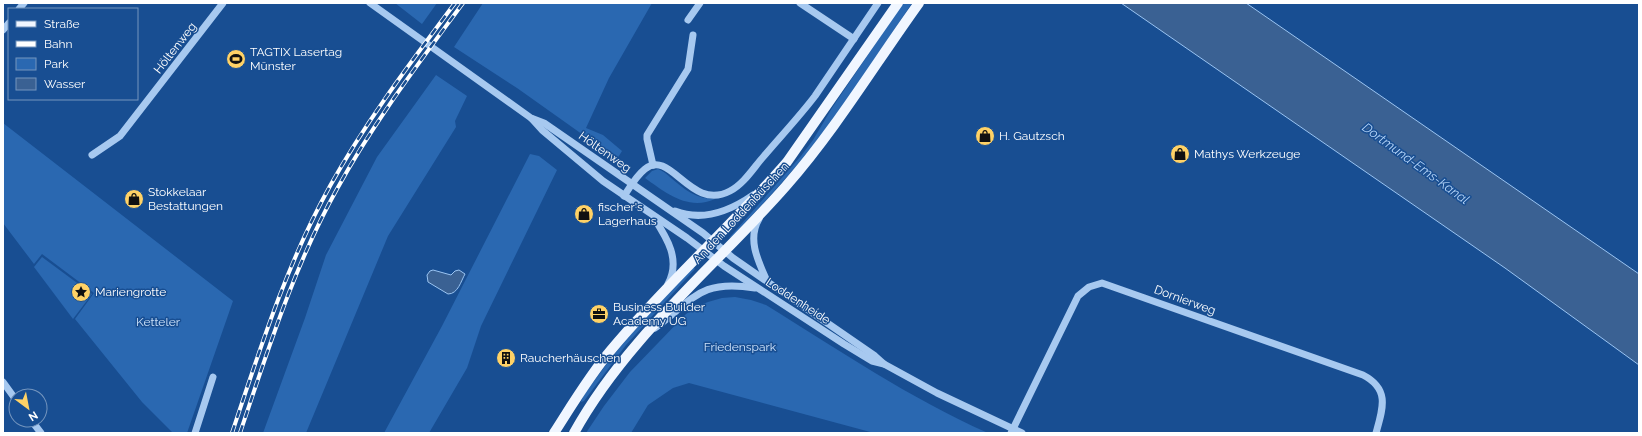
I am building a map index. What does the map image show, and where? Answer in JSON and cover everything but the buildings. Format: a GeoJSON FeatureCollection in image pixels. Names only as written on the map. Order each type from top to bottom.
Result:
{"type":"FeatureCollection","features":[{"type":"Feature","properties":{"kind":"main road","name":"An den Loddenbüschen"},"geometry":{"type":"LineString","coordinates":[[554,433],[581,390],[610,351],[712,240],[765,187],[795,151],[898,3]]}},
{"type":"Feature","properties":{"kind":"main road","name":"An den Loddenbüschen"},"geometry":{"type":"LineString","coordinates":[[574,433],[592,405],[641,339],[787,185],[824,137],[919,3]]}},
{"type":"Feature","properties":{"kind":"street","name":"Höltenweg"},"geometry":{"type":"LineString","coordinates":[[92,155],[120,136],[223,3]]}},
{"type":"Feature","properties":{"kind":"street","name":"Höltenweg"},"geometry":{"type":"LineString","coordinates":[[370,3],[531,118],[571,156],[603,181],[703,250]]}},
{"type":"Feature","properties":{"kind":"street"},"geometry":{"type":"LineString","coordinates":[[688,20],[700,3]]}},
{"type":"Feature","properties":{"kind":"street"},"geometry":{"type":"LineString","coordinates":[[800,3],[854,39]]}},
{"type":"Feature","properties":{"kind":"street","name":"An den Loddenbüschen"},"geometry":{"type":"LineString","coordinates":[[653,165],[658,164],[666,168],[692,189],[703,194],[715,195],[731,190],[744,179],[814,96],[878,3]]}},
{"type":"Feature","properties":{"kind":"street"},"geometry":{"type":"LineString","coordinates":[[624,196],[643,170],[653,165],[647,135],[688,69],[693,35]]}},
{"type":"Feature","properties":{"kind":"street","name":"Höltenweg"},"geometry":{"type":"LineString","coordinates":[[531,118],[544,123],[712,240]]}},
{"type":"Feature","properties":{"kind":"street","name":"Höltenweg"},"geometry":{"type":"LineString","coordinates":[[665,208],[688,215],[706,215],[721,212],[743,202],[765,187]]}},
{"type":"Feature","properties":{"kind":"street"},"geometry":{"type":"LineString","coordinates":[[767,281],[755,252],[754,234],[758,221],[768,206]]}},
{"type":"Feature","properties":{"kind":"street","name":"Höltenweg"},"geometry":{"type":"LineString","coordinates":[[653,216],[668,240],[674,260],[672,274],[664,291]]}},
{"type":"Feature","properties":{"kind":"street","name":"Loddenheide"},"geometry":{"type":"LineString","coordinates":[[712,240],[724,251],[875,356],[884,364],[1012,431],[1022,433]]}},
{"type":"Feature","properties":{"kind":"street","name":"Loddenheide"},"geometry":{"type":"LineString","coordinates":[[703,250],[849,348],[872,361],[884,364]]}},
{"type":"Feature","properties":{"kind":"street","name":"Dornierweg"},"geometry":{"type":"LineString","coordinates":[[1012,431],[1078,296],[1089,287],[1102,282],[1363,375],[1372,380],[1382,393],[1383,401],[1376,433]]}},
{"type":"Feature","properties":{"kind":"street"},"geometry":{"type":"LineString","coordinates":[[641,339],[704,290],[725,285],[759,289]]}},
{"type":"Feature","properties":{"kind":"street"},"geometry":{"type":"LineString","coordinates":[[195,433],[213,377]]}},
{"type":"Feature","properties":{"kind":"green space"},"geometry":{"type":"Polygon","coordinates":[[[395,3],[437,3],[422,24],[395,3]]]}},
{"type":"Feature","properties":{"kind":"green space"},"geometry":{"type":"Polygon","coordinates":[[[483,3],[652,3],[609,78],[586,128],[603,135],[622,151],[617,159],[517,88],[454,47],[483,3]]]}},
{"type":"Feature","properties":{"kind":"green space"},"geometry":{"type":"Polygon","coordinates":[[[903,3],[912,3],[863,77],[824,131],[782,182],[732,237],[729,238],[801,156],[813,140],[832,108],[903,3]]]}},
{"type":"Feature","properties":{"kind":"green space"},"geometry":{"type":"Polygon","coordinates":[[[436,75],[467,96],[455,121],[456,127],[388,236],[306,433],[263,433],[305,318],[326,255],[377,157],[436,75]]]}},
{"type":"Feature","properties":{"kind":"green space","name":"Ketteler"},"geometry":{"type":"Polygon","coordinates":[[[3,123],[233,301],[187,433],[173,433],[142,402],[75,319],[94,293],[42,254],[34,264],[3,223],[3,123]]]}},
{"type":"Feature","properties":{"kind":"green space"},"geometry":{"type":"Polygon","coordinates":[[[530,154],[539,156],[557,170],[481,326],[467,368],[429,433],[384,433],[442,326],[530,154]]]}},
{"type":"Feature","properties":{"kind":"green space"},"geometry":{"type":"Polygon","coordinates":[[[658,169],[696,196],[715,199],[696,203],[678,199],[645,178],[652,171],[658,169]]]}},
{"type":"Feature","properties":{"kind":"green space"},"geometry":{"type":"Polygon","coordinates":[[[42,257],[92,294],[73,319],[34,267],[42,257]]]}},
{"type":"Feature","properties":{"kind":"green space"},"geometry":{"type":"Polygon","coordinates":[[[693,267],[695,269],[626,345],[584,401],[581,402],[588,389],[608,362],[693,267]]]}},
{"type":"Feature","properties":{"kind":"green space","name":"Friedenspark"},"geometry":{"type":"Polygon","coordinates":[[[735,297],[766,305],[903,389],[959,420],[988,433],[874,433],[689,383],[673,388],[648,405],[631,433],[586,433],[630,372],[686,314],[708,302],[722,298],[735,297]]]}},
{"type":"Feature","properties":{"kind":"water","name":"Dortmund-Ems-Kanal"},"geometry":{"type":"Polygon","coordinates":[[[1121,3],[1246,3],[1639,274],[1639,365],[1505,268],[1121,3]]]}},
{"type":"Feature","properties":{"kind":"water"},"geometry":{"type":"Polygon","coordinates":[[[433,270],[451,275],[455,271],[459,270],[465,274],[457,290],[448,294],[428,282],[427,275],[433,270]]]}},
{"type":"Feature","properties":{"kind":"railway"},"geometry":{"type":"LineString","coordinates":[[232,433],[287,276],[300,245],[330,186],[374,115],[455,3]]}},
{"type":"Feature","properties":{"kind":"railway"},"geometry":{"type":"LineString","coordinates":[[240,433],[295,278],[337,189],[381,117],[463,3]]}},
{"type":"Feature","properties":{"kind":"place","name":"TAGTIX Lasertag Münster"},"geometry":{"type":"Point","coordinates":[236,59]}},
{"type":"Feature","properties":{"kind":"place","name":"H. Gautzsch"},"geometry":{"type":"Point","coordinates":[985,136]}},
{"type":"Feature","properties":{"kind":"place","name":"Mathys Werkzeuge"},"geometry":{"type":"Point","coordinates":[1180,154]}},
{"type":"Feature","properties":{"kind":"place","name":"Stokkelaar Bestattungen"},"geometry":{"type":"Point","coordinates":[134,199]}},
{"type":"Feature","properties":{"kind":"place","name":"fischer's Lagerhaus"},"geometry":{"type":"Point","coordinates":[584,214]}},
{"type":"Feature","properties":{"kind":"place","name":"Mariengrotte"},"geometry":{"type":"Point","coordinates":[81,292]}},
{"type":"Feature","properties":{"kind":"place","name":"Business Builder Academy UG"},"geometry":{"type":"Point","coordinates":[599,314]}},
{"type":"Feature","properties":{"kind":"place","name":"Raucherhäuschen"},"geometry":{"type":"Point","coordinates":[506,358]}}]}
